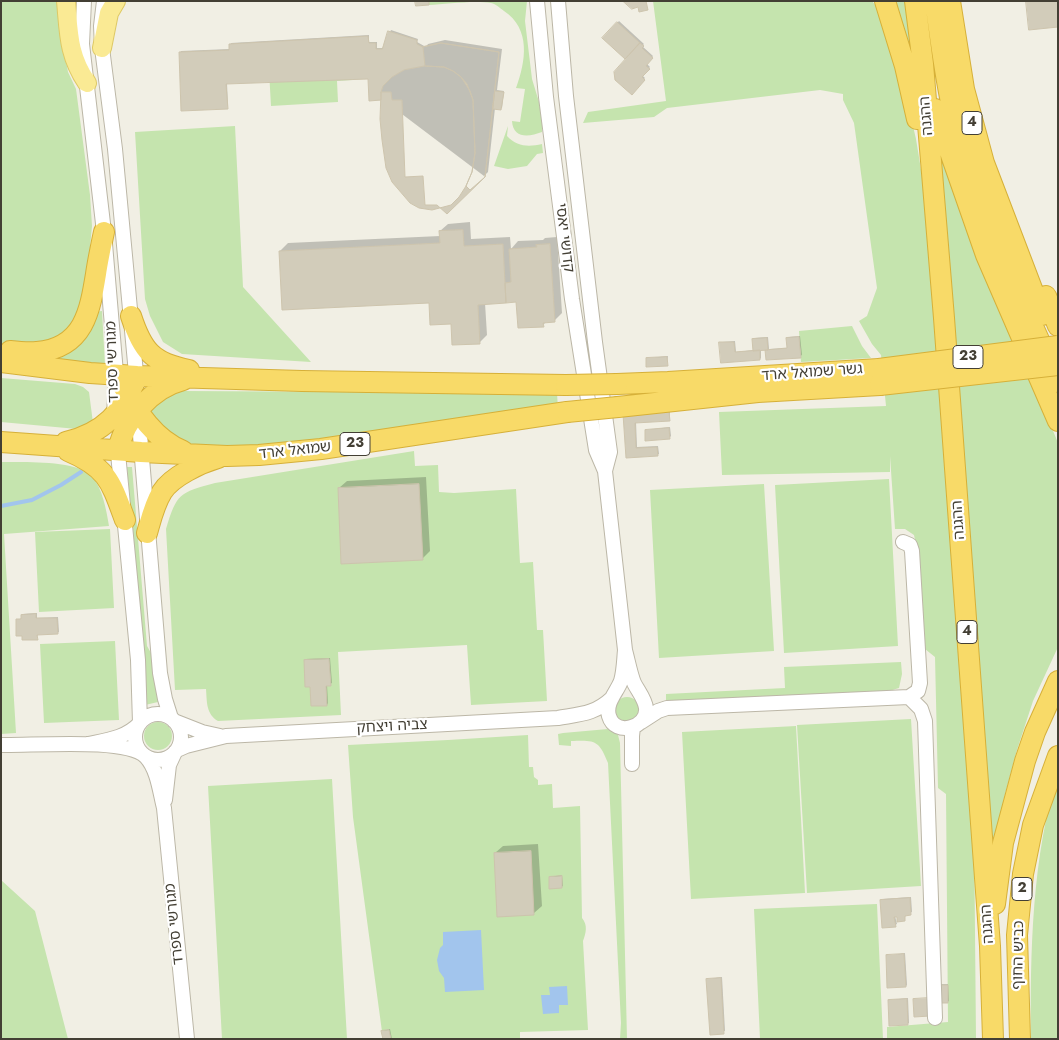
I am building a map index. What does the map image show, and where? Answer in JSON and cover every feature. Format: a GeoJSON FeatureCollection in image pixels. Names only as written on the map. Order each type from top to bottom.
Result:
{"type":"FeatureCollection","features":[{"type":"Feature","properties":{"kind":"highway"},"geometry":{"type":"LineString","coordinates":[[885,1],[905,66],[934,192]]}},
{"type":"Feature","properties":{"kind":"highway","name":"ההגנה"},"geometry":{"type":"LineString","coordinates":[[915,1],[923,64],[934,192],[990,946],[993,1039]]}},
{"type":"Feature","properties":{"kind":"highway"},"geometry":{"type":"LineString","coordinates":[[935,1],[951,101],[974,183],[1007,266],[1058,382]]}},
{"type":"Feature","properties":{"kind":"highway","name":"4"},"geometry":{"type":"LineString","coordinates":[[950,1],[964,89],[984,163],[1058,354]]}},
{"type":"Feature","properties":{"kind":"highway"},"geometry":{"type":"LineString","coordinates":[[923,64],[947,146],[986,255],[1058,421]]}},
{"type":"Feature","properties":{"kind":"highway"},"geometry":{"type":"LineString","coordinates":[[1,351],[38,352],[50,350],[68,341],[80,329],[87,318],[91,305],[104,232]]}},
{"type":"Feature","properties":{"kind":"highway"},"geometry":{"type":"LineString","coordinates":[[1013,241],[1032,267],[1052,304],[1058,326]]}},
{"type":"Feature","properties":{"kind":"highway"},"geometry":{"type":"LineString","coordinates":[[131,316],[141,342],[158,360],[180,368],[245,378]]}},
{"type":"Feature","properties":{"kind":"highway","name":"גשר שמואל ארד"},"geometry":{"type":"LineString","coordinates":[[567,412],[879,377],[1058,346]]}},
{"type":"Feature","properties":{"kind":"highway","name":"23"},"geometry":{"type":"LineString","coordinates":[[1,362],[90,373],[245,378]]}},
{"type":"Feature","properties":{"kind":"highway","name":"גשר שמואל ארד"},"geometry":{"type":"LineString","coordinates":[[245,378],[302,381],[566,385],[879,377],[1058,365]]}},
{"type":"Feature","properties":{"kind":"highway"},"geometry":{"type":"LineString","coordinates":[[116,374],[151,430],[162,440],[188,454]]}},
{"type":"Feature","properties":{"kind":"highway"},"geometry":{"type":"LineString","coordinates":[[118,450],[133,403],[137,376]]}},
{"type":"Feature","properties":{"kind":"highway"},"geometry":{"type":"LineString","coordinates":[[52,445],[85,437],[107,424],[114,415],[133,403],[154,394],[173,382],[191,377]]}},
{"type":"Feature","properties":{"kind":"highway","name":"שמואל ארד"},"geometry":{"type":"LineString","coordinates":[[141,452],[227,456],[259,455],[321,449],[567,412]]}},
{"type":"Feature","properties":{"kind":"highway","name":"23"},"geometry":{"type":"LineString","coordinates":[[1,442],[141,452]]}},
{"type":"Feature","properties":{"kind":"highway"},"geometry":{"type":"LineString","coordinates":[[52,445],[82,457],[103,472],[114,490],[125,520]]}},
{"type":"Feature","properties":{"kind":"highway"},"geometry":{"type":"LineString","coordinates":[[147,533],[153,510],[163,490],[192,468],[227,456]]}},
{"type":"Feature","properties":{"kind":"highway","name":"כביש החוף"},"geometry":{"type":"LineString","coordinates":[[990,946],[1003,844],[1025,761],[1035,732],[1058,681]]}},
{"type":"Feature","properties":{"kind":"highway","name":"כביש החוף"},"geometry":{"type":"LineString","coordinates":[[1020,1035],[1017,935],[1023,874],[1033,825],[1058,756]]}},
{"type":"Feature","properties":{"kind":"main road"},"geometry":{"type":"LineString","coordinates":[[66,1],[73,58],[87,82]]}},
{"type":"Feature","properties":{"kind":"main road"},"geometry":{"type":"LineString","coordinates":[[102,48],[109,13],[116,1]]}},
{"type":"Feature","properties":{"kind":"street","name":"מגורשי ספרד"},"geometry":{"type":"LineString","coordinates":[[84,1],[82,44],[104,232],[116,374],[114,415],[138,660],[140,723]]}},
{"type":"Feature","properties":{"kind":"street","name":"מגורשי ספרד"},"geometry":{"type":"LineString","coordinates":[[104,1],[101,26],[102,48],[115,149],[137,376]]}},
{"type":"Feature","properties":{"kind":"street","name":"קדושי יאסי"},"geometry":{"type":"LineString","coordinates":[[538,1],[546,97],[573,307],[596,450],[605,472],[625,650],[631,674],[640,696]]}},
{"type":"Feature","properties":{"kind":"street","name":"קדושי יאסי"},"geometry":{"type":"LineString","coordinates":[[558,1],[566,96],[610,452],[605,472]]}},
{"type":"Feature","properties":{"kind":"street","name":"מגורשי ספרד"},"geometry":{"type":"LineString","coordinates":[[133,403],[141,452],[160,672],[165,699],[173,719]]}},
{"type":"Feature","properties":{"kind":"street"},"geometry":{"type":"LineString","coordinates":[[667,708],[651,703],[635,693],[627,691],[613,697],[609,716],[618,726],[623,728],[637,725],[658,711],[667,708],[909,697],[918,691],[920,683],[912,551],[910,545],[903,542]]}},
{"type":"Feature","properties":{"kind":"street","name":"קדושי יאסי"},"geometry":{"type":"LineString","coordinates":[[613,697],[618,690],[623,675],[625,650]]}},
{"type":"Feature","properties":{"kind":"street"},"geometry":{"type":"LineString","coordinates":[[632,764],[632,736],[646,710],[640,696]]}},
{"type":"Feature","properties":{"kind":"street","name":"צביה ויצחק"},"geometry":{"type":"LineString","coordinates":[[176,751],[186,746],[226,736],[558,718],[584,714],[595,710],[613,697]]}},
{"type":"Feature","properties":{"kind":"street"},"geometry":{"type":"LineString","coordinates":[[909,697],[922,709],[925,721],[935,1018]]}},
{"type":"Feature","properties":{"kind":"street"},"geometry":{"type":"LineString","coordinates":[[1,745],[88,744],[130,749],[160,760],[176,751],[181,738],[180,731],[173,719],[157,714],[150,716],[140,723],[132,732],[118,738],[88,744]]}},
{"type":"Feature","properties":{"kind":"street","name":"צביה ויצחק"},"geometry":{"type":"LineString","coordinates":[[558,718],[597,720],[618,726]]}},
{"type":"Feature","properties":{"kind":"street","name":"צביה ויצחק"},"geometry":{"type":"LineString","coordinates":[[173,719],[202,732],[226,736]]}},
{"type":"Feature","properties":{"kind":"street"},"geometry":{"type":"LineString","coordinates":[[140,723],[136,733],[137,745],[146,756]]}},
{"type":"Feature","properties":{"kind":"street","name":"מגורשי ספרד"},"geometry":{"type":"LineString","coordinates":[[164,808],[169,765],[176,751]]}},
{"type":"Feature","properties":{"kind":"street","name":"מגורשי ספרד"},"geometry":{"type":"LineString","coordinates":[[146,756],[157,778],[164,808],[187,1039]]}},
{"type":"Feature","properties":{"kind":"green space"},"geometry":{"type":"Polygon","coordinates":[[[1,1],[60,1],[64,49],[68,72],[76,89],[90,195],[92,226],[86,291],[70,334],[28,348],[1,346],[1,1]]]}},
{"type":"Feature","properties":{"kind":"green space"},"geometry":{"type":"Polygon","coordinates":[[[429,1],[527,1],[525,21],[532,79],[539,102],[542,132],[522,135],[515,131],[513,127],[512,121],[520,122],[525,89],[516,88],[524,57],[524,46],[519,27],[513,18],[491,3],[469,2],[429,5],[429,1]]]}},
{"type":"Feature","properties":{"kind":"green space"},"geometry":{"type":"Polygon","coordinates":[[[653,1],[872,1],[882,13],[892,37],[916,139],[932,237],[974,824],[976,1039],[887,1039],[887,1027],[948,1022],[946,794],[938,788],[935,657],[920,645],[916,545],[914,535],[905,529],[895,529],[890,456],[890,472],[722,475],[719,412],[886,406],[881,355],[872,344],[859,321],[867,316],[877,288],[854,123],[843,100],[843,94],[820,90],[667,108],[654,117],[583,123],[588,112],[666,101],[653,1]]]}},
{"type":"Feature","properties":{"kind":"green space"},"geometry":{"type":"Polygon","coordinates":[[[891,1],[907,1],[918,78],[891,1]]]}},
{"type":"Feature","properties":{"kind":"green space"},"geometry":{"type":"Polygon","coordinates":[[[351,49],[352,80],[337,81],[338,102],[271,106],[268,53],[351,49]]]}},
{"type":"Feature","properties":{"kind":"green space"},"geometry":{"type":"Polygon","coordinates":[[[235,126],[243,287],[311,362],[182,354],[163,342],[150,316],[145,299],[135,132],[235,126]]]}},
{"type":"Feature","properties":{"kind":"green space"},"geometry":{"type":"Polygon","coordinates":[[[508,126],[507,136],[511,140],[528,146],[542,144],[543,153],[537,154],[527,166],[508,169],[494,166],[508,126]]]}},
{"type":"Feature","properties":{"kind":"green space"},"geometry":{"type":"Polygon","coordinates":[[[940,152],[1058,443],[1058,647],[1033,701],[1017,750],[1004,798],[991,860],[940,152]]]}},
{"type":"Feature","properties":{"kind":"green space"},"geometry":{"type":"Polygon","coordinates":[[[102,311],[105,365],[38,358],[93,312],[102,311]]]}},
{"type":"Feature","properties":{"kind":"green space"},"geometry":{"type":"Polygon","coordinates":[[[852,326],[862,346],[871,358],[801,362],[799,331],[852,326]]]}},
{"type":"Feature","properties":{"kind":"green space"},"geometry":{"type":"Polygon","coordinates":[[[1,378],[75,384],[83,387],[89,392],[93,423],[77,429],[1,422],[1,378]]]}},
{"type":"Feature","properties":{"kind":"green space"},"geometry":{"type":"Polygon","coordinates":[[[182,391],[557,393],[558,409],[301,444],[198,448],[176,441],[146,411],[166,395],[182,391]]]}},
{"type":"Feature","properties":{"kind":"green space"},"geometry":{"type":"Polygon","coordinates":[[[414,451],[415,466],[438,465],[439,492],[454,493],[516,489],[520,563],[533,562],[537,630],[543,630],[547,701],[471,705],[467,645],[338,652],[341,715],[218,721],[209,711],[206,689],[175,690],[166,529],[173,508],[181,496],[194,489],[215,483],[414,451]]]}},
{"type":"Feature","properties":{"kind":"green space"},"geometry":{"type":"Polygon","coordinates":[[[1,462],[49,463],[75,467],[85,471],[92,476],[99,487],[104,500],[109,526],[4,534],[16,733],[1,734],[1,462]]]}},
{"type":"Feature","properties":{"kind":"green space"},"geometry":{"type":"Polygon","coordinates":[[[127,467],[132,467],[147,646],[151,653],[158,702],[145,705],[143,657],[127,467]]]}},
{"type":"Feature","properties":{"kind":"green space"},"geometry":{"type":"Polygon","coordinates":[[[889,479],[898,646],[784,653],[775,485],[889,479]]]}},
{"type":"Feature","properties":{"kind":"green space"},"geometry":{"type":"Polygon","coordinates":[[[764,484],[774,651],[659,658],[650,490],[764,484]]]}},
{"type":"Feature","properties":{"kind":"green space"},"geometry":{"type":"Polygon","coordinates":[[[110,529],[114,608],[39,612],[35,532],[110,529]]]}},
{"type":"Feature","properties":{"kind":"green space"},"geometry":{"type":"Polygon","coordinates":[[[115,641],[119,720],[44,723],[40,644],[115,641]]]}},
{"type":"Feature","properties":{"kind":"green space"},"geometry":{"type":"Polygon","coordinates":[[[901,662],[902,674],[899,688],[889,691],[686,701],[666,700],[666,694],[785,688],[784,667],[901,662]]]}},
{"type":"Feature","properties":{"kind":"green space"},"geometry":{"type":"Polygon","coordinates":[[[627,697],[636,701],[640,710],[636,719],[627,723],[618,719],[614,710],[618,701],[627,697]]]}},
{"type":"Feature","properties":{"kind":"green space"},"geometry":{"type":"Polygon","coordinates":[[[911,719],[921,886],[807,893],[797,725],[911,719]]]}},
{"type":"Feature","properties":{"kind":"green space"},"geometry":{"type":"Polygon","coordinates":[[[158,722],[168,726],[172,736],[168,746],[158,750],[148,746],[144,736],[148,726],[158,722]]]}},
{"type":"Feature","properties":{"kind":"green space"},"geometry":{"type":"Polygon","coordinates":[[[796,726],[805,893],[691,899],[682,732],[796,726]]]}},
{"type":"Feature","properties":{"kind":"green space"},"geometry":{"type":"Polygon","coordinates":[[[608,729],[618,735],[620,743],[627,1039],[620,1039],[621,1023],[608,763],[602,750],[595,743],[591,741],[571,741],[571,746],[559,745],[558,734],[608,729]]]}},
{"type":"Feature","properties":{"kind":"green space"},"geometry":{"type":"Polygon","coordinates":[[[528,735],[529,767],[533,767],[534,777],[538,780],[538,785],[552,784],[553,808],[580,806],[582,918],[586,926],[583,941],[588,1030],[520,1032],[520,1039],[383,1039],[353,817],[348,745],[528,735]]]}},
{"type":"Feature","properties":{"kind":"green space"},"geometry":{"type":"Polygon","coordinates":[[[1058,774],[1058,1039],[1031,1039],[1034,905],[1049,805],[1058,774]]]}},
{"type":"Feature","properties":{"kind":"green space"},"geometry":{"type":"Polygon","coordinates":[[[332,779],[347,1039],[222,1039],[208,786],[332,779]]]}},
{"type":"Feature","properties":{"kind":"green space"},"geometry":{"type":"Polygon","coordinates":[[[1,880],[35,911],[68,1039],[1,1039],[1,880]]]}},
{"type":"Feature","properties":{"kind":"green space"},"geometry":{"type":"Polygon","coordinates":[[[877,904],[883,1039],[760,1039],[754,909],[877,904]]]}},
{"type":"Feature","properties":{"kind":"water"},"geometry":{"type":"Polygon","coordinates":[[[481,930],[484,990],[445,992],[444,978],[439,971],[437,960],[440,948],[443,945],[443,932],[481,930]]]}},
{"type":"Feature","properties":{"kind":"water"},"geometry":{"type":"Polygon","coordinates":[[[567,986],[568,1005],[559,1005],[559,1013],[543,1014],[541,995],[550,995],[549,987],[567,986]]]}},
{"type":"Feature","properties":{"kind":"building"},"geometry":{"type":"Polygon","coordinates":[[[415,1],[429,1],[429,5],[416,6],[415,1]]]}},
{"type":"Feature","properties":{"kind":"building"},"geometry":{"type":"Polygon","coordinates":[[[623,1],[646,1],[648,10],[639,12],[638,7],[632,9],[623,1]]]}},
{"type":"Feature","properties":{"kind":"building"},"geometry":{"type":"Polygon","coordinates":[[[1026,1],[1058,1],[1058,27],[1029,30],[1026,1]]]}},
{"type":"Feature","properties":{"kind":"building"},"geometry":{"type":"Polygon","coordinates":[[[617,22],[640,43],[625,59],[602,38],[617,22]]]}},
{"type":"Feature","properties":{"kind":"building"},"geometry":{"type":"Polygon","coordinates":[[[388,31],[417,40],[417,44],[423,47],[441,43],[499,52],[485,177],[447,214],[437,205],[425,205],[423,176],[405,177],[402,100],[392,100],[391,92],[381,92],[381,100],[369,101],[368,79],[226,84],[228,109],[181,111],[179,52],[229,50],[229,44],[368,36],[369,43],[376,43],[376,49],[382,49],[388,31]]]}},
{"type":"Feature","properties":{"kind":"building"},"geometry":{"type":"Polygon","coordinates":[[[441,43],[499,52],[485,177],[470,190],[466,186],[472,172],[475,153],[473,100],[470,91],[461,77],[453,71],[444,67],[425,66],[423,47],[441,43]]]}},
{"type":"Feature","properties":{"kind":"building"},"geometry":{"type":"Polygon","coordinates":[[[640,43],[644,46],[642,48],[653,58],[646,66],[650,69],[642,77],[645,80],[632,95],[615,80],[614,72],[640,43]]]}},
{"type":"Feature","properties":{"kind":"building"},"geometry":{"type":"Polygon","coordinates":[[[425,66],[444,67],[453,71],[467,84],[473,100],[475,153],[472,172],[459,197],[451,205],[432,210],[419,208],[410,203],[392,182],[386,168],[380,119],[383,86],[392,77],[404,70],[425,66]]]}},
{"type":"Feature","properties":{"kind":"building"},"geometry":{"type":"Polygon","coordinates":[[[495,91],[504,92],[501,110],[493,109],[495,91]]]}},
{"type":"Feature","properties":{"kind":"building"},"geometry":{"type":"Polygon","coordinates":[[[463,230],[464,246],[503,244],[506,303],[478,305],[480,344],[452,345],[451,324],[430,325],[429,303],[282,310],[279,251],[440,243],[439,231],[463,230]]]}},
{"type":"Feature","properties":{"kind":"building"},"geometry":{"type":"Polygon","coordinates":[[[550,244],[555,322],[543,323],[544,327],[518,328],[516,302],[506,303],[505,283],[511,282],[509,249],[550,244]]]}},
{"type":"Feature","properties":{"kind":"building"},"geometry":{"type":"Polygon","coordinates":[[[799,337],[801,358],[766,360],[765,350],[787,348],[786,338],[799,337]]]}},
{"type":"Feature","properties":{"kind":"building"},"geometry":{"type":"Polygon","coordinates":[[[767,338],[768,350],[753,351],[752,339],[767,338]]]}},
{"type":"Feature","properties":{"kind":"building"},"geometry":{"type":"Polygon","coordinates":[[[719,342],[734,342],[735,352],[760,350],[760,360],[721,363],[719,342]]]}},
{"type":"Feature","properties":{"kind":"building"},"geometry":{"type":"Polygon","coordinates":[[[667,357],[668,366],[646,367],[646,358],[667,357]]]}},
{"type":"Feature","properties":{"kind":"building"},"geometry":{"type":"Polygon","coordinates":[[[669,412],[670,421],[635,423],[636,448],[657,447],[658,456],[626,458],[623,414],[669,412]]]}},
{"type":"Feature","properties":{"kind":"building"},"geometry":{"type":"Polygon","coordinates":[[[669,428],[670,439],[645,441],[645,430],[669,428]]]}},
{"type":"Feature","properties":{"kind":"building"},"geometry":{"type":"Polygon","coordinates":[[[419,484],[423,560],[341,564],[338,488],[419,484]]]}},
{"type":"Feature","properties":{"kind":"building"},"geometry":{"type":"Polygon","coordinates":[[[36,614],[36,618],[57,618],[58,634],[37,635],[38,640],[22,640],[22,636],[16,636],[16,619],[21,619],[21,615],[36,614]]]}},
{"type":"Feature","properties":{"kind":"building"},"geometry":{"type":"Polygon","coordinates":[[[329,659],[331,686],[326,686],[327,706],[311,706],[310,687],[305,687],[304,660],[329,659]]]}},
{"type":"Feature","properties":{"kind":"building"},"geometry":{"type":"Polygon","coordinates":[[[531,851],[534,915],[497,917],[494,853],[531,851]]]}},
{"type":"Feature","properties":{"kind":"building"},"geometry":{"type":"Polygon","coordinates":[[[562,876],[562,888],[549,889],[549,877],[562,876]]]}},
{"type":"Feature","properties":{"kind":"building"},"geometry":{"type":"Polygon","coordinates":[[[910,898],[911,915],[905,916],[905,921],[897,922],[897,917],[894,917],[896,927],[882,928],[880,900],[910,898]]]}},
{"type":"Feature","properties":{"kind":"building"},"geometry":{"type":"Polygon","coordinates":[[[904,954],[906,987],[887,988],[886,955],[904,954]]]}},
{"type":"Feature","properties":{"kind":"building"},"geometry":{"type":"Polygon","coordinates":[[[721,978],[724,1034],[710,1035],[706,979],[721,978]]]}},
{"type":"Feature","properties":{"kind":"building"},"geometry":{"type":"Polygon","coordinates":[[[938,985],[948,985],[948,1003],[939,1003],[938,985]]]}},
{"type":"Feature","properties":{"kind":"building"},"geometry":{"type":"Polygon","coordinates":[[[929,998],[930,1016],[914,1017],[913,999],[929,998]]]}},
{"type":"Feature","properties":{"kind":"building"},"geometry":{"type":"Polygon","coordinates":[[[907,999],[908,1025],[889,1026],[888,1000],[907,999]]]}},
{"type":"Feature","properties":{"kind":"building"},"geometry":{"type":"Polygon","coordinates":[[[389,1030],[391,1039],[383,1039],[381,1031],[389,1030]]]}},
{"type":"Feature","properties":{"kind":"waterway"},"geometry":{"type":"LineString","coordinates":[[1,506],[32,500],[81,472]]}}]}
